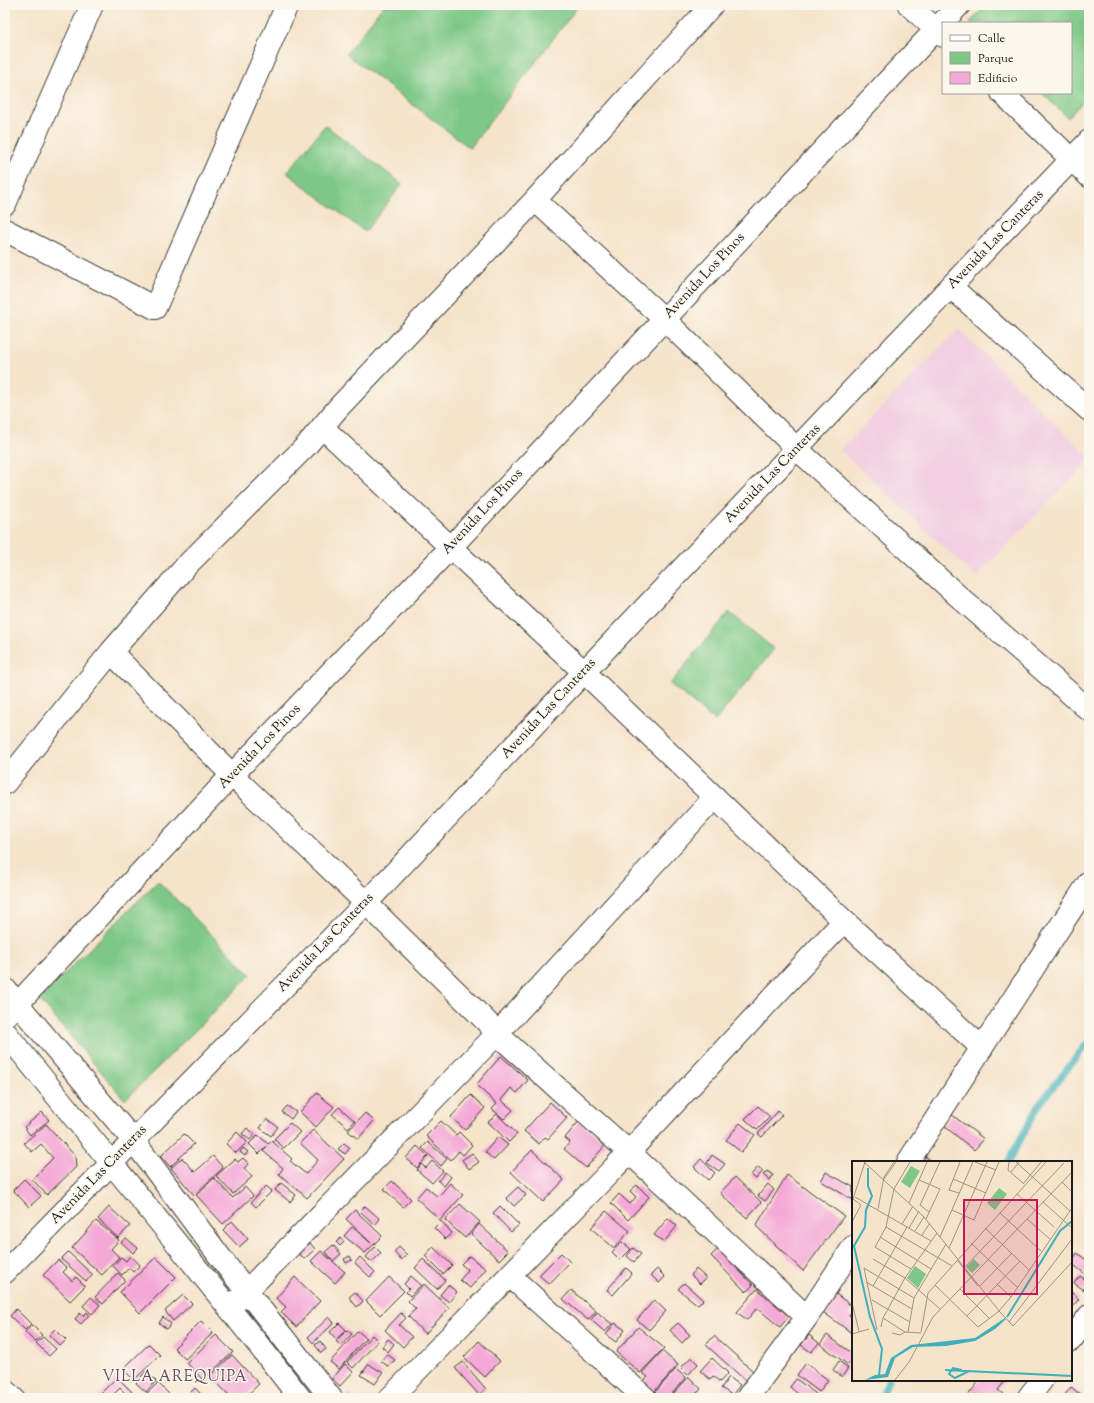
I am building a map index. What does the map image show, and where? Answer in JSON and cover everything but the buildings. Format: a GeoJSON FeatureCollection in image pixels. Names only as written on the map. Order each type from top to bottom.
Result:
{"type":"FeatureCollection","features":[{"type":"Feature","properties":{"kind":"street"},"geometry":{"type":"LineString","coordinates":[[5,204],[92,5]]}},
{"type":"Feature","properties":{"kind":"street"},"geometry":{"type":"LineString","coordinates":[[5,230],[155,308],[287,5]]}},
{"type":"Feature","properties":{"kind":"street"},"geometry":{"type":"LineString","coordinates":[[5,783],[110,652],[186,566],[306,446],[343,402],[535,200],[712,5]]}},
{"type":"Feature","properties":{"kind":"street"},"geometry":{"type":"LineString","coordinates":[[909,5],[940,32]]}},
{"type":"Feature","properties":{"kind":"street","name":"Avenida Los Pinos"},"geometry":{"type":"LineString","coordinates":[[947,22],[959,5]]}},
{"type":"Feature","properties":{"kind":"street","name":"Avenida Los Pinos"},"geometry":{"type":"LineString","coordinates":[[9,1003],[232,775],[451,547],[664,320],[940,32]]}},
{"type":"Feature","properties":{"kind":"street"},"geometry":{"type":"LineString","coordinates":[[1003,94],[1089,176]]}},
{"type":"Feature","properties":{"kind":"street","name":"Avenida Las Canteras"},"geometry":{"type":"LineString","coordinates":[[5,1272],[366,903],[1089,141]]}},
{"type":"Feature","properties":{"kind":"street"},"geometry":{"type":"LineString","coordinates":[[535,200],[664,320],[797,448],[958,596],[1089,710]]}},
{"type":"Feature","properties":{"kind":"street"},"geometry":{"type":"LineString","coordinates":[[951,287],[1089,410]]}},
{"type":"Feature","properties":{"kind":"street"},"geometry":{"type":"LineString","coordinates":[[322,427],[584,672],[844,921],[982,1048]]}},
{"type":"Feature","properties":{"kind":"street"},"geometry":{"type":"LineString","coordinates":[[110,652],[232,775],[366,903],[486,1021],[496,1034],[629,1152],[807,1318]]}},
{"type":"Feature","properties":{"kind":"street"},"geometry":{"type":"LineString","coordinates":[[230,1308],[496,1034],[716,797]]}},
{"type":"Feature","properties":{"kind":"street"},"geometry":{"type":"LineString","coordinates":[[909,1161],[1089,882]]}},
{"type":"Feature","properties":{"kind":"street"},"geometry":{"type":"LineString","coordinates":[[390,1398],[629,1152],[844,921]]}},
{"type":"Feature","properties":{"kind":"street"},"geometry":{"type":"LineString","coordinates":[[9,1003],[133,1140],[247,1291],[331,1398]]}},
{"type":"Feature","properties":{"kind":"street"},"geometry":{"type":"LineString","coordinates":[[5,1032],[110,1163],[230,1308],[300,1398]]}},
{"type":"Feature","properties":{"kind":"street"},"geometry":{"type":"LineString","coordinates":[[747,1398],[807,1318],[852,1249]]}},
{"type":"Feature","properties":{"kind":"street"},"geometry":{"type":"LineString","coordinates":[[510,1276],[645,1398]]}},
{"type":"Feature","properties":{"kind":"street"},"geometry":{"type":"LineString","coordinates":[[1072,1339],[1089,1316]]}},
{"type":"Feature","properties":{"kind":"street"},"geometry":{"type":"LineString","coordinates":[[1028,1398],[1041,1381]]}},
{"type":"Feature","properties":{"kind":"street"},"geometry":{"type":"LineString","coordinates":[[5,1391],[12,1398]]}},
{"type":"Feature","properties":{"kind":"shaded area"},"geometry":{"type":"Polygon","coordinates":[[[959,329],[1089,457],[1089,461],[976,577],[840,450],[959,329]]]}},
{"type":"Feature","properties":{"kind":"green space"},"geometry":{"type":"Polygon","coordinates":[[[384,5],[579,5],[470,148],[346,54],[384,5]]]}},
{"type":"Feature","properties":{"kind":"green space"},"geometry":{"type":"Polygon","coordinates":[[[987,5],[1089,5],[1089,94],[1068,118],[1043,94],[1072,94],[1072,22],[970,22],[987,5]]]}},
{"type":"Feature","properties":{"kind":"green space"},"geometry":{"type":"Polygon","coordinates":[[[325,125],[402,184],[365,232],[287,173],[325,125]]]}},
{"type":"Feature","properties":{"kind":"green space"},"geometry":{"type":"Polygon","coordinates":[[[729,612],[774,649],[715,721],[670,684],[729,612]]]}},
{"type":"Feature","properties":{"kind":"green space"},"geometry":{"type":"Polygon","coordinates":[[[158,881],[251,975],[125,1100],[39,999],[158,881]]]}},
{"type":"Feature","properties":{"kind":"waterway"},"geometry":{"type":"LineString","coordinates":[[1009,1161],[1039,1105],[1089,1041]]}},
{"type":"Feature","properties":{"kind":"waterway"},"geometry":{"type":"LineString","coordinates":[[880,1398],[888,1381]]}},
{"type":"Feature","properties":{"kind":"district","name":"VILLA AREQUIPA"},"geometry":{"type":"Point","coordinates":[175,1377]}}]}
